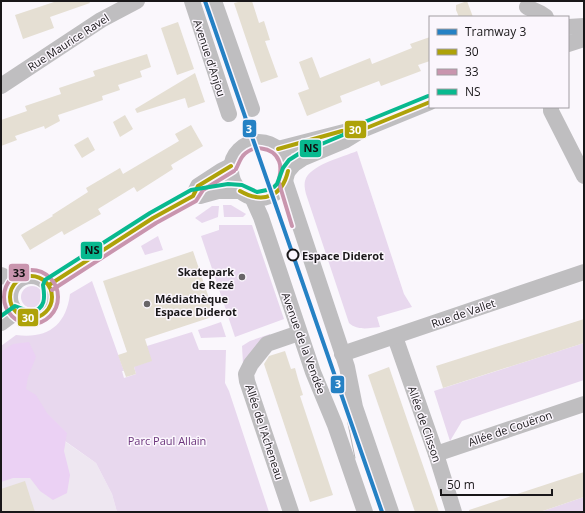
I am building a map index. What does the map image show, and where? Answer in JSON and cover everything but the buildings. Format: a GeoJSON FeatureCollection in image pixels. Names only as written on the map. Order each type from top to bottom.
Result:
{"type":"FeatureCollection","features":[{"type":"Feature","properties":{"kind":"street","name":"Rue Maurice Ravel"},"geometry":{"type":"LineString","coordinates":[[1,86],[101,20],[137,1]]}},
{"type":"Feature","properties":{"kind":"street","name":"Avenue d'Anjou"},"geometry":{"type":"LineString","coordinates":[[192,1],[229,114]]}},
{"type":"Feature","properties":{"kind":"street","name":"Avenue d'Anjou"},"geometry":{"type":"LineString","coordinates":[[214,1],[252,109]]}},
{"type":"Feature","properties":{"kind":"street"},"geometry":{"type":"LineString","coordinates":[[526,8],[544,16]]}},
{"type":"Feature","properties":{"kind":"street"},"geometry":{"type":"LineString","coordinates":[[569,27],[584,26]]}},
{"type":"Feature","properties":{"kind":"street"},"geometry":{"type":"LineString","coordinates":[[569,44],[584,39]]}},
{"type":"Feature","properties":{"kind":"street"},"geometry":{"type":"LineString","coordinates":[[192,196],[200,196],[218,191],[246,194],[261,198],[272,195],[282,187],[294,164],[303,158],[346,140],[364,129],[429,102]]}},
{"type":"Feature","properties":{"kind":"street"},"geometry":{"type":"LineString","coordinates":[[549,108],[584,176]]}},
{"type":"Feature","properties":{"kind":"street"},"geometry":{"type":"LineString","coordinates":[[278,148],[342,132],[364,129]]}},
{"type":"Feature","properties":{"kind":"street"},"geometry":{"type":"LineString","coordinates":[[246,194],[233,179],[231,166],[233,160],[239,150],[250,143],[263,142],[274,145],[278,148],[285,159],[287,176],[347,367],[355,407],[391,512]]}},
{"type":"Feature","properties":{"kind":"street"},"geometry":{"type":"LineString","coordinates":[[49,285],[154,218],[192,196],[198,186],[231,166]]}},
{"type":"Feature","properties":{"kind":"street","name":"Avenue de la Vendée"},"geometry":{"type":"LineString","coordinates":[[246,194],[261,217],[299,333],[335,426],[365,512]]}},
{"type":"Feature","properties":{"kind":"street","name":"Rue de Vallet"},"geometry":{"type":"LineString","coordinates":[[342,354],[584,272]]}},
{"type":"Feature","properties":{"kind":"street"},"geometry":{"type":"LineString","coordinates":[[1,275],[16,282]]}},
{"type":"Feature","properties":{"kind":"street"},"geometry":{"type":"LineString","coordinates":[[33,276],[42,279],[49,285],[52,300],[45,313],[30,318],[16,312],[10,297],[13,286],[16,282],[24,277],[33,276]]}},
{"type":"Feature","properties":{"kind":"street"},"geometry":{"type":"LineString","coordinates":[[1,323],[16,312]]}},
{"type":"Feature","properties":{"kind":"street","name":"Allée de l'Acheneau"},"geometry":{"type":"LineString","coordinates":[[291,512],[247,381],[246,374],[251,364],[267,344],[299,333]]}},
{"type":"Feature","properties":{"kind":"street","name":"Allée de Clisson"},"geometry":{"type":"LineString","coordinates":[[395,337],[436,454],[454,512]]}},
{"type":"Feature","properties":{"kind":"street","name":"Allée de Couëron"},"geometry":{"type":"LineString","coordinates":[[436,454],[584,404]]}},
{"type":"Feature","properties":{"kind":"shaded area"},"geometry":{"type":"Polygon","coordinates":[[[29,342],[36,357],[28,377],[26,389],[36,395],[47,413],[67,433],[64,451],[70,475],[67,493],[53,500],[40,491],[30,478],[13,478],[1,482],[1,352],[13,344],[29,342]]]}},
{"type":"Feature","properties":{"kind":"shaded area"},"geometry":{"type":"Polygon","coordinates":[[[47,429],[96,463],[112,494],[117,512],[1,512],[1,445],[47,429]]]}},
{"type":"Feature","properties":{"kind":"green space"},"geometry":{"type":"Polygon","coordinates":[[[357,151],[404,294],[412,307],[377,317],[380,327],[360,328],[352,326],[349,323],[306,194],[305,181],[313,170],[327,162],[357,151]]]}},
{"type":"Feature","properties":{"kind":"green space"},"geometry":{"type":"Polygon","coordinates":[[[223,205],[231,205],[246,214],[243,217],[224,217],[223,205]]]}},
{"type":"Feature","properties":{"kind":"green space"},"geometry":{"type":"Polygon","coordinates":[[[212,206],[219,206],[218,217],[202,223],[195,218],[212,206]]]}},
{"type":"Feature","properties":{"kind":"green space","name":"Skatepark de Rezé"},"geometry":{"type":"Polygon","coordinates":[[[219,225],[252,225],[284,319],[235,337],[201,236],[219,230],[219,225]]]}},
{"type":"Feature","properties":{"kind":"green space"},"geometry":{"type":"Polygon","coordinates":[[[158,236],[163,250],[145,255],[141,246],[158,236]]]}},
{"type":"Feature","properties":{"kind":"green space","name":"Parc Paul Allain"},"geometry":{"type":"Polygon","coordinates":[[[92,281],[124,371],[122,371],[124,378],[136,374],[134,367],[147,346],[192,332],[199,350],[226,350],[225,383],[229,391],[269,512],[117,512],[112,494],[96,463],[48,429],[1,445],[1,346],[16,335],[37,335],[53,328],[64,314],[68,305],[70,294],[92,281]]]}},
{"type":"Feature","properties":{"kind":"green space"},"geometry":{"type":"Polygon","coordinates":[[[28,286],[36,286],[43,293],[43,301],[36,308],[28,308],[21,301],[21,293],[28,286]]]}},
{"type":"Feature","properties":{"kind":"green space"},"geometry":{"type":"Polygon","coordinates":[[[221,322],[226,337],[201,338],[198,330],[221,322]]]}},
{"type":"Feature","properties":{"kind":"green space"},"geometry":{"type":"Polygon","coordinates":[[[270,334],[271,339],[243,364],[242,346],[250,341],[270,334]]]}},
{"type":"Feature","properties":{"kind":"green space"},"geometry":{"type":"Polygon","coordinates":[[[584,343],[584,380],[462,421],[450,441],[434,391],[584,343]]]}},
{"type":"Feature","properties":{"kind":"green space"},"geometry":{"type":"Polygon","coordinates":[[[584,497],[584,512],[540,512],[584,497]]]}},
{"type":"Feature","properties":{"kind":"tram line","name":"3"},"geometry":{"type":"LineString","coordinates":[[205,1],[382,512]]}},
{"type":"Feature","properties":{"kind":"tram line"},"geometry":{"type":"LineString","coordinates":[[343,399],[355,458]]}},
{"type":"Feature","properties":{"kind":"transit line","name":"NS"},"geometry":{"type":"LineString","coordinates":[[1,316],[15,306],[31,312],[36,310],[42,305],[43,302],[43,285],[45,280],[150,213],[191,190],[228,184],[242,185],[257,192],[267,190],[277,184],[283,168],[289,160],[300,153],[343,135],[362,123],[428,96]]}},
{"type":"Feature","properties":{"kind":"transit line","name":"30"},"geometry":{"type":"LineString","coordinates":[[278,149],[342,131],[364,129],[429,102]]}},
{"type":"Feature","properties":{"kind":"transit line","name":"33"},"geometry":{"type":"LineString","coordinates":[[236,169],[241,158],[246,153],[251,150],[262,148],[272,152],[279,161],[281,168],[279,180]]}},
{"type":"Feature","properties":{"kind":"transit line","name":"30"},"geometry":{"type":"LineString","coordinates":[[49,285],[153,218],[193,196],[198,186],[231,166]]}},
{"type":"Feature","properties":{"kind":"transit line","name":"33"},"geometry":{"type":"LineString","coordinates":[[52,290],[156,223],[196,201],[203,190],[234,171]]}},
{"type":"Feature","properties":{"kind":"transit line","name":"30"},"geometry":{"type":"LineString","coordinates":[[240,191],[256,197],[270,196],[281,187],[288,171]]}},
{"type":"Feature","properties":{"kind":"transit line","name":"33"},"geometry":{"type":"LineString","coordinates":[[279,183],[292,226]]}},
{"type":"Feature","properties":{"kind":"transit line","name":"33"},"geometry":{"type":"LineString","coordinates":[[26,270],[36,270],[50,278],[56,287],[58,297],[56,307],[50,316],[36,324],[26,324],[16,319],[9,312],[4,302],[4,292],[9,282],[16,275],[26,270]]}},
{"type":"Feature","properties":{"kind":"transit line","name":"30"},"geometry":{"type":"LineString","coordinates":[[27,276],[35,276],[46,282],[52,293],[52,297],[52,301],[46,312],[35,318],[27,318],[16,312],[10,301],[10,293],[16,282],[27,276]]}},
{"type":"Feature","properties":{"kind":"place","name":"Espace Diderot"},"geometry":{"type":"Point","coordinates":[293,255]}},
{"type":"Feature","properties":{"kind":"place","name":"Skatepark de Rezé"},"geometry":{"type":"Point","coordinates":[242,277]}},
{"type":"Feature","properties":{"kind":"place","name":"Médiathèque Espace Diderot"},"geometry":{"type":"Point","coordinates":[147,304]}}]}
